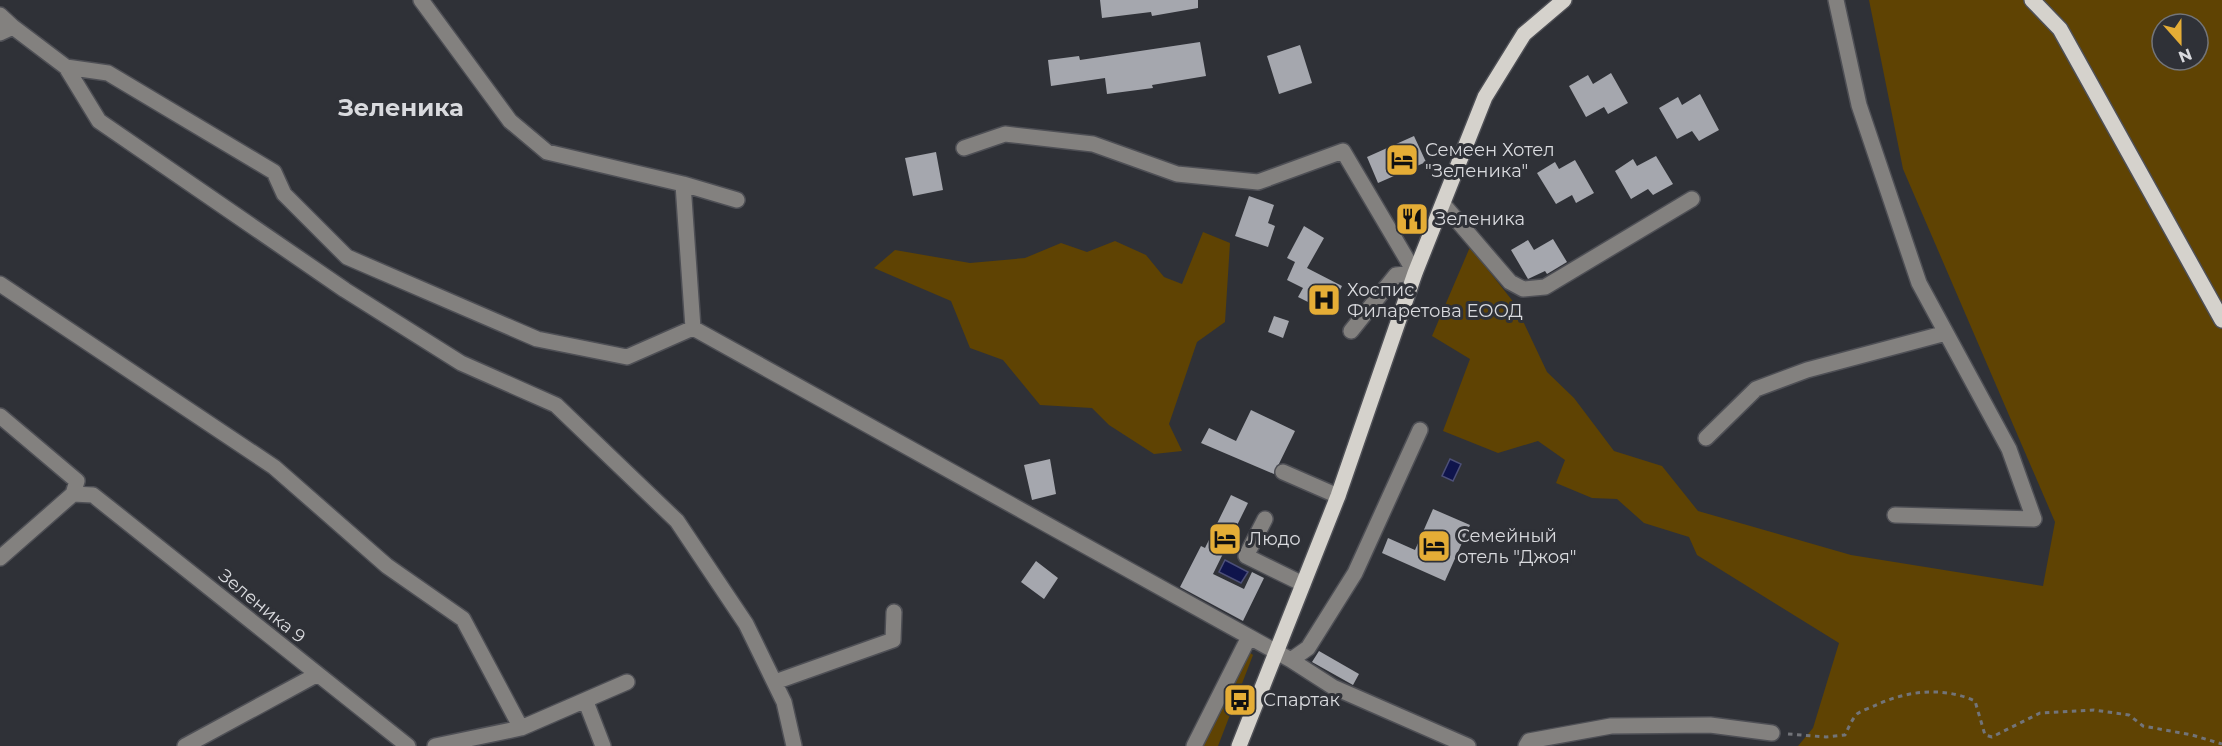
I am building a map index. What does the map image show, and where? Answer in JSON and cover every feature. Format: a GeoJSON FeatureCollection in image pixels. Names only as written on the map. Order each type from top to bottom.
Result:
{"type":"FeatureCollection","features":[{"type":"Feature","properties":{"kind":"main road"},"geometry":{"type":"LineString","coordinates":[[1239,746],[1338,496],[1415,273],[1485,97],[1524,34],[1564,0]]}},
{"type":"Feature","properties":{"kind":"main road"},"geometry":{"type":"LineString","coordinates":[[2032,0],[2060,29],[2222,320]]}},
{"type":"Feature","properties":{"kind":"street"},"geometry":{"type":"LineString","coordinates":[[421,0],[510,121],[547,152],[683,184],[737,200]]}},
{"type":"Feature","properties":{"kind":"street"},"geometry":{"type":"LineString","coordinates":[[1836,0],[1859,105],[1919,283],[2008,449],[2034,519],[1895,515]]}},
{"type":"Feature","properties":{"kind":"street"},"geometry":{"type":"LineString","coordinates":[[0,15],[6,30],[66,67],[108,73],[274,172],[284,194],[347,257],[537,339],[627,357],[693,328]]}},
{"type":"Feature","properties":{"kind":"street"},"geometry":{"type":"LineString","coordinates":[[66,67],[99,121],[345,290],[461,363],[556,405],[677,521],[746,624],[784,702],[794,746]]}},
{"type":"Feature","properties":{"kind":"street"},"geometry":{"type":"LineString","coordinates":[[964,148],[1005,134],[1093,144],[1176,174],[1258,182],[1343,151],[1415,273],[1396,275],[1351,331]]}},
{"type":"Feature","properties":{"kind":"street"},"geometry":{"type":"LineString","coordinates":[[683,184],[693,328]]}},
{"type":"Feature","properties":{"kind":"street"},"geometry":{"type":"LineString","coordinates":[[1443,204],[1510,282],[1523,289],[1545,287],[1692,199]]}},
{"type":"Feature","properties":{"kind":"street"},"geometry":{"type":"LineString","coordinates":[[0,284],[274,467],[387,566],[463,619],[521,729]]}},
{"type":"Feature","properties":{"kind":"street"},"geometry":{"type":"LineString","coordinates":[[693,328],[1276,651],[1333,687],[1467,746]]}},
{"type":"Feature","properties":{"kind":"street"},"geometry":{"type":"LineString","coordinates":[[1706,438],[1756,389],[1807,370],[1946,333]]}},
{"type":"Feature","properties":{"kind":"street"},"geometry":{"type":"LineString","coordinates":[[0,416],[77,481],[73,494],[0,558]]}},
{"type":"Feature","properties":{"kind":"street"},"geometry":{"type":"LineString","coordinates":[[1291,660],[1308,648],[1354,573],[1420,430]]}},
{"type":"Feature","properties":{"kind":"street"},"geometry":{"type":"LineString","coordinates":[[1283,472],[1338,496]]}},
{"type":"Feature","properties":{"kind":"street","name":"Зеленика 9"},"geometry":{"type":"LineString","coordinates":[[73,494],[93,495],[316,675],[408,746]]}},
{"type":"Feature","properties":{"kind":"street"},"geometry":{"type":"LineString","coordinates":[[1265,519],[1246,556],[1303,584]]}},
{"type":"Feature","properties":{"kind":"street"},"geometry":{"type":"LineString","coordinates":[[775,682],[893,640],[894,612]]}},
{"type":"Feature","properties":{"kind":"street"},"geometry":{"type":"LineString","coordinates":[[1194,746],[1249,637]]}},
{"type":"Feature","properties":{"kind":"street"},"geometry":{"type":"LineString","coordinates":[[185,746],[316,675]]}},
{"type":"Feature","properties":{"kind":"street"},"geometry":{"type":"LineString","coordinates":[[435,746],[521,729],[627,682]]}},
{"type":"Feature","properties":{"kind":"street"},"geometry":{"type":"LineString","coordinates":[[586,702],[603,746]]}},
{"type":"Feature","properties":{"kind":"street"},"geometry":{"type":"LineString","coordinates":[[1526,746],[1529,741],[1611,726],[1710,725],[1772,733]]}},
{"type":"Feature","properties":{"kind":"path"},"geometry":{"type":"LineString","coordinates":[[1772,733],[1826,737],[1845,735],[1857,715],[1888,699],[1903,693],[1934,692],[1963,696],[1975,701],[1984,735],[1992,737],[2040,713],[2094,710],[2129,716],[2143,726],[2192,735],[2222,744]]}},
{"type":"Feature","properties":{"kind":"shaded area"},"geometry":{"type":"Polygon","coordinates":[[[1869,0],[2222,0],[2222,746],[1798,746],[1813,728],[1839,643],[1697,555],[1689,537],[1644,523],[1617,499],[1592,498],[1556,483],[1565,460],[1538,441],[1498,453],[1443,431],[1470,359],[1432,336],[1470,247],[1515,304],[1547,372],[1574,398],[1614,451],[1662,466],[1698,511],[1851,555],[2043,586],[2055,522],[1903,169],[1869,0]]]}},
{"type":"Feature","properties":{"kind":"shaded area"},"geometry":{"type":"Polygon","coordinates":[[[1203,232],[1230,243],[1225,322],[1197,342],[1169,424],[1182,451],[1154,454],[1109,425],[1092,408],[1040,405],[1003,360],[970,348],[951,301],[874,268],[895,250],[970,263],[1025,258],[1061,243],[1087,252],[1115,241],[1146,255],[1164,277],[1182,284],[1203,232]]]}},
{"type":"Feature","properties":{"kind":"shaded area"},"geometry":{"type":"Polygon","coordinates":[[[1450,459],[1461,464],[1453,481],[1442,476],[1450,459]]]}},
{"type":"Feature","properties":{"kind":"shaded area"},"geometry":{"type":"Polygon","coordinates":[[[1225,560],[1248,572],[1241,583],[1219,572],[1225,560]]]}},
{"type":"Feature","properties":{"kind":"shaded area"},"geometry":{"type":"Polygon","coordinates":[[[1247,650],[1253,655],[1218,746],[1200,746],[1247,650]]]}},
{"type":"Feature","properties":{"kind":"building"},"geometry":{"type":"Polygon","coordinates":[[[1100,0],[1198,0],[1198,8],[1152,16],[1151,12],[1102,18],[1100,0]]]}},
{"type":"Feature","properties":{"kind":"building"},"geometry":{"type":"Polygon","coordinates":[[[1200,42],[1206,76],[1152,85],[1153,88],[1107,94],[1105,78],[1051,86],[1048,60],[1079,56],[1080,60],[1200,42]]]}},
{"type":"Feature","properties":{"kind":"building"},"geometry":{"type":"Polygon","coordinates":[[[1300,45],[1312,83],[1279,94],[1267,56],[1300,45]]]}},
{"type":"Feature","properties":{"kind":"building"},"geometry":{"type":"Polygon","coordinates":[[[1611,73],[1628,103],[1608,114],[1604,107],[1586,117],[1569,86],[1588,75],[1593,84],[1611,73]]]}},
{"type":"Feature","properties":{"kind":"building"},"geometry":{"type":"Polygon","coordinates":[[[1700,94],[1719,130],[1699,141],[1692,131],[1677,139],[1659,108],[1678,97],[1682,105],[1700,94]]]}},
{"type":"Feature","properties":{"kind":"building"},"geometry":{"type":"Polygon","coordinates":[[[1414,136],[1426,162],[1378,183],[1367,157],[1414,136]]]}},
{"type":"Feature","properties":{"kind":"building"},"geometry":{"type":"Polygon","coordinates":[[[936,152],[943,190],[913,196],[905,158],[936,152]]]}},
{"type":"Feature","properties":{"kind":"building"},"geometry":{"type":"Polygon","coordinates":[[[1656,156],[1673,184],[1653,195],[1648,189],[1631,199],[1615,171],[1633,159],[1637,166],[1656,156]]]}},
{"type":"Feature","properties":{"kind":"building"},"geometry":{"type":"Polygon","coordinates":[[[1575,160],[1594,193],[1576,203],[1572,195],[1556,204],[1537,173],[1555,162],[1559,169],[1575,160]]]}},
{"type":"Feature","properties":{"kind":"building"},"geometry":{"type":"Polygon","coordinates":[[[1249,196],[1274,205],[1268,223],[1275,226],[1268,247],[1235,236],[1249,196]]]}},
{"type":"Feature","properties":{"kind":"building"},"geometry":{"type":"Polygon","coordinates":[[[1304,226],[1324,238],[1307,268],[1342,286],[1334,302],[1324,296],[1318,307],[1298,297],[1303,288],[1287,280],[1295,262],[1287,258],[1304,226]]]}},
{"type":"Feature","properties":{"kind":"building"},"geometry":{"type":"Polygon","coordinates":[[[1553,239],[1567,262],[1547,274],[1545,271],[1528,279],[1511,250],[1528,240],[1534,250],[1553,239]]]}},
{"type":"Feature","properties":{"kind":"building"},"geometry":{"type":"Polygon","coordinates":[[[1274,316],[1289,321],[1283,338],[1268,332],[1274,316]]]}},
{"type":"Feature","properties":{"kind":"building"},"geometry":{"type":"Polygon","coordinates":[[[1251,410],[1295,431],[1274,474],[1201,443],[1209,428],[1236,441],[1251,410]]]}},
{"type":"Feature","properties":{"kind":"building"},"geometry":{"type":"Polygon","coordinates":[[[1050,459],[1056,494],[1032,500],[1024,465],[1050,459]]]}},
{"type":"Feature","properties":{"kind":"building"},"geometry":{"type":"Polygon","coordinates":[[[1231,495],[1248,503],[1213,574],[1244,589],[1252,572],[1264,578],[1243,621],[1180,587],[1201,546],[1205,548],[1231,495]]]}},
{"type":"Feature","properties":{"kind":"building"},"geometry":{"type":"Polygon","coordinates":[[[1433,509],[1470,525],[1445,581],[1382,553],[1388,538],[1415,550],[1433,509]]]}},
{"type":"Feature","properties":{"kind":"building"},"geometry":{"type":"Polygon","coordinates":[[[1036,561],[1058,578],[1044,599],[1021,582],[1036,561]]]}},
{"type":"Feature","properties":{"kind":"building"},"geometry":{"type":"Polygon","coordinates":[[[1319,651],[1359,674],[1353,685],[1312,662],[1319,651]]]}},
{"type":"Feature","properties":{"kind":"place","name":"Семеен Хотел \"Зеленика\""},"geometry":{"type":"Point","coordinates":[1402,160]}},
{"type":"Feature","properties":{"kind":"place","name":"Зеленика"},"geometry":{"type":"Point","coordinates":[1412,219]}},
{"type":"Feature","properties":{"kind":"place","name":"Хоспис Филаретова ЕООД"},"geometry":{"type":"Point","coordinates":[1324,300]}},
{"type":"Feature","properties":{"kind":"place","name":"Людо"},"geometry":{"type":"Point","coordinates":[1225,539]}},
{"type":"Feature","properties":{"kind":"place","name":"Семейный отель \"Джоя\""},"geometry":{"type":"Point","coordinates":[1434,546]}},
{"type":"Feature","properties":{"kind":"place","name":"Спартак"},"geometry":{"type":"Point","coordinates":[1240,700]}},
{"type":"Feature","properties":{"kind":"district","name":"Зеленика"},"geometry":{"type":"Point","coordinates":[401,108]}}]}
